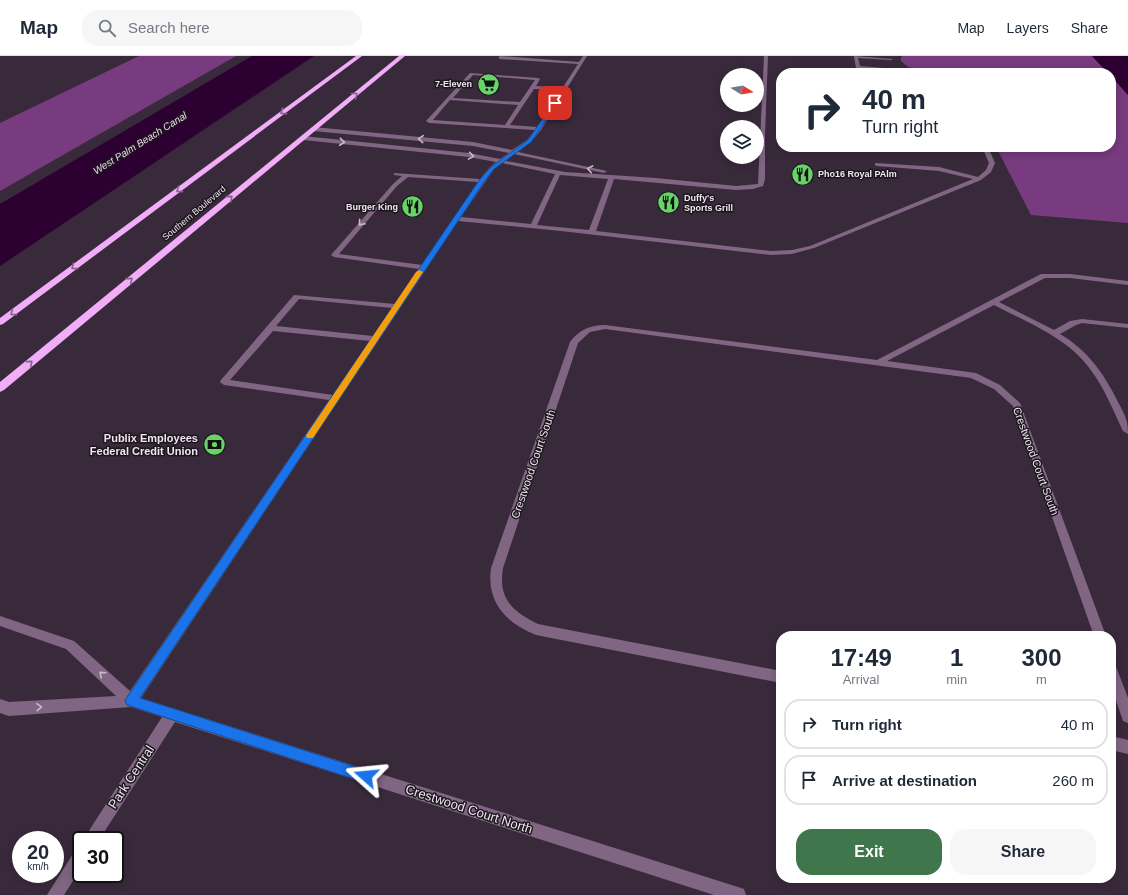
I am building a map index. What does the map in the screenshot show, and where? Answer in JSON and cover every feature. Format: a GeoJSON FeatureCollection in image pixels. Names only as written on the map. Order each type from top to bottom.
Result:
{"type":"FeatureCollection","features":[{"type":"Feature","properties":{"kind":"highway"},"geometry":{"type":"LineString","coordinates":[[0,322],[359,56]]}},
{"type":"Feature","properties":{"kind":"highway","name":"Southern Boulevard"},"geometry":{"type":"LineString","coordinates":[[0,388],[402,56]]}},
{"type":"Feature","properties":{"kind":"street"},"geometry":{"type":"LineString","coordinates":[[502,56],[500,58],[583,60]]}},
{"type":"Feature","properties":{"kind":"street"},"geometry":{"type":"LineString","coordinates":[[303,138],[469,155],[558,173],[656,180],[736,188],[753,187],[761,185],[766,56]]}},
{"type":"Feature","properties":{"kind":"street"},"geometry":{"type":"LineString","coordinates":[[874,68],[858,67],[854,56],[891,57],[897,67],[900,68]]}},
{"type":"Feature","properties":{"kind":"street"},"geometry":{"type":"LineString","coordinates":[[131,701],[396,306],[482,181],[492,168],[529,141],[539,129],[583,60]]}},
{"type":"Feature","properties":{"kind":"street"},"geometry":{"type":"LineString","coordinates":[[507,126],[538,79],[472,74],[429,121],[539,129]]}},
{"type":"Feature","properties":{"kind":"street"},"geometry":{"type":"LineString","coordinates":[[533,87],[564,89]]}},
{"type":"Feature","properties":{"kind":"street"},"geometry":{"type":"LineString","coordinates":[[450,98],[522,104]]}},
{"type":"Feature","properties":{"kind":"street"},"geometry":{"type":"LineString","coordinates":[[313,129],[473,144],[590,169],[656,180]]}},
{"type":"Feature","properties":{"kind":"street"},"geometry":{"type":"LineString","coordinates":[[456,219],[592,232],[787,254],[812,247],[979,179],[989,171],[992,164],[987,152]]}},
{"type":"Feature","properties":{"kind":"street"},"geometry":{"type":"LineString","coordinates":[[877,164],[939,169],[979,179]]}},
{"type":"Feature","properties":{"kind":"street"},"geometry":{"type":"LineString","coordinates":[[533,226],[558,173]]}},
{"type":"Feature","properties":{"kind":"street"},"geometry":{"type":"LineString","coordinates":[[396,174],[482,181]]}},
{"type":"Feature","properties":{"kind":"street"},"geometry":{"type":"LineString","coordinates":[[407,174],[395,185],[334,255],[423,267]]}},
{"type":"Feature","properties":{"kind":"street"},"geometry":{"type":"LineString","coordinates":[[592,232],[612,177]]}},
{"type":"Feature","properties":{"kind":"street"},"geometry":{"type":"LineString","coordinates":[[877,363],[1044,276],[1051,275],[1128,283]]}},
{"type":"Feature","properties":{"kind":"street"},"geometry":{"type":"LineString","coordinates":[[335,398],[224,382],[297,297],[396,306]]}},
{"type":"Feature","properties":{"kind":"street"},"geometry":{"type":"LineString","coordinates":[[993,302],[1053,334],[1074,348],[1093,366],[1128,431]]}},
{"type":"Feature","properties":{"kind":"street"},"geometry":{"type":"LineString","coordinates":[[1053,334],[1073,323],[1082,321],[1128,326]]}},
{"type":"Feature","properties":{"kind":"street","name":"Crestwood Court South"},"geometry":{"type":"LineString","coordinates":[[776,676],[536,629],[519,620],[506,609],[498,595],[495,581],[497,568],[574,342],[586,329],[605,327],[973,375],[990,382],[1004,391],[1017,405],[1098,631]]}},
{"type":"Feature","properties":{"kind":"street"},"geometry":{"type":"LineString","coordinates":[[271,328],[374,339]]}},
{"type":"Feature","properties":{"kind":"street","name":"Crestwood Court North"},"geometry":{"type":"LineString","coordinates":[[0,621],[70,645],[131,701]]}},
{"type":"Feature","properties":{"kind":"street"},"geometry":{"type":"LineString","coordinates":[[1116,682],[1128,716]]}},
{"type":"Feature","properties":{"kind":"street","name":"Crestwood Court North"},"geometry":{"type":"LineString","coordinates":[[0,706],[9,708],[131,701],[738,895]]}},
{"type":"Feature","properties":{"kind":"street","name":"Park Central"},"geometry":{"type":"LineString","coordinates":[[96,831],[172,714]]}},
{"type":"Feature","properties":{"kind":"street"},"geometry":{"type":"LineString","coordinates":[[1116,745],[1128,747]]}},
{"type":"Feature","properties":{"kind":"street"},"geometry":{"type":"LineString","coordinates":[[55,895],[72,868]]}},
{"type":"Feature","properties":{"kind":"shaded area"},"geometry":{"type":"Polygon","coordinates":[[[139,56],[236,56],[0,191],[0,123],[139,56]]]}},
{"type":"Feature","properties":{"kind":"shaded area"},"geometry":{"type":"Polygon","coordinates":[[[1092,56],[1103,68],[911,68],[901,61],[901,57],[1092,56]]]}},
{"type":"Feature","properties":{"kind":"shaded area"},"geometry":{"type":"Polygon","coordinates":[[[1116,82],[1128,95],[1128,223],[1031,215],[999,152],[1116,152],[1116,82]]]}},
{"type":"Feature","properties":{"kind":"water","name":"West Palm Beach Canal"},"geometry":{"type":"Polygon","coordinates":[[[252,56],[314,56],[0,266],[0,204],[252,56]]]}},
{"type":"Feature","properties":{"kind":"water"},"geometry":{"type":"Polygon","coordinates":[[[1092,56],[1128,56],[1128,95],[1116,82],[1116,68],[1103,68],[1092,56]]]}},
{"type":"Feature","properties":{"kind":"slow traffic"},"geometry":{"type":"LineString","coordinates":[[310,436],[419,272]]}},
{"type":"Feature","properties":{"kind":"place","name":"7-Eleven"},"geometry":{"type":"Point","coordinates":[488,84]}},
{"type":"Feature","properties":{"kind":"place","name":"Pho16 Royal PAlm"},"geometry":{"type":"Point","coordinates":[803,174]}},
{"type":"Feature","properties":{"kind":"place","name":"Duffy's Sports Grill"},"geometry":{"type":"Point","coordinates":[668,203]}},
{"type":"Feature","properties":{"kind":"place","name":"Burger King"},"geometry":{"type":"Point","coordinates":[413,207]}},
{"type":"Feature","properties":{"kind":"place","name":"Publix Employees Federal Credit Union"},"geometry":{"type":"Point","coordinates":[214,444]}},
{"type":"Feature","properties":{"kind":"route"},"geometry":{"type":"LineString","coordinates":[[366,776],[131,701],[199,598],[295,459],[396,306],[485,176],[492,168],[529,141],[538,130],[555,103]]}}]}
